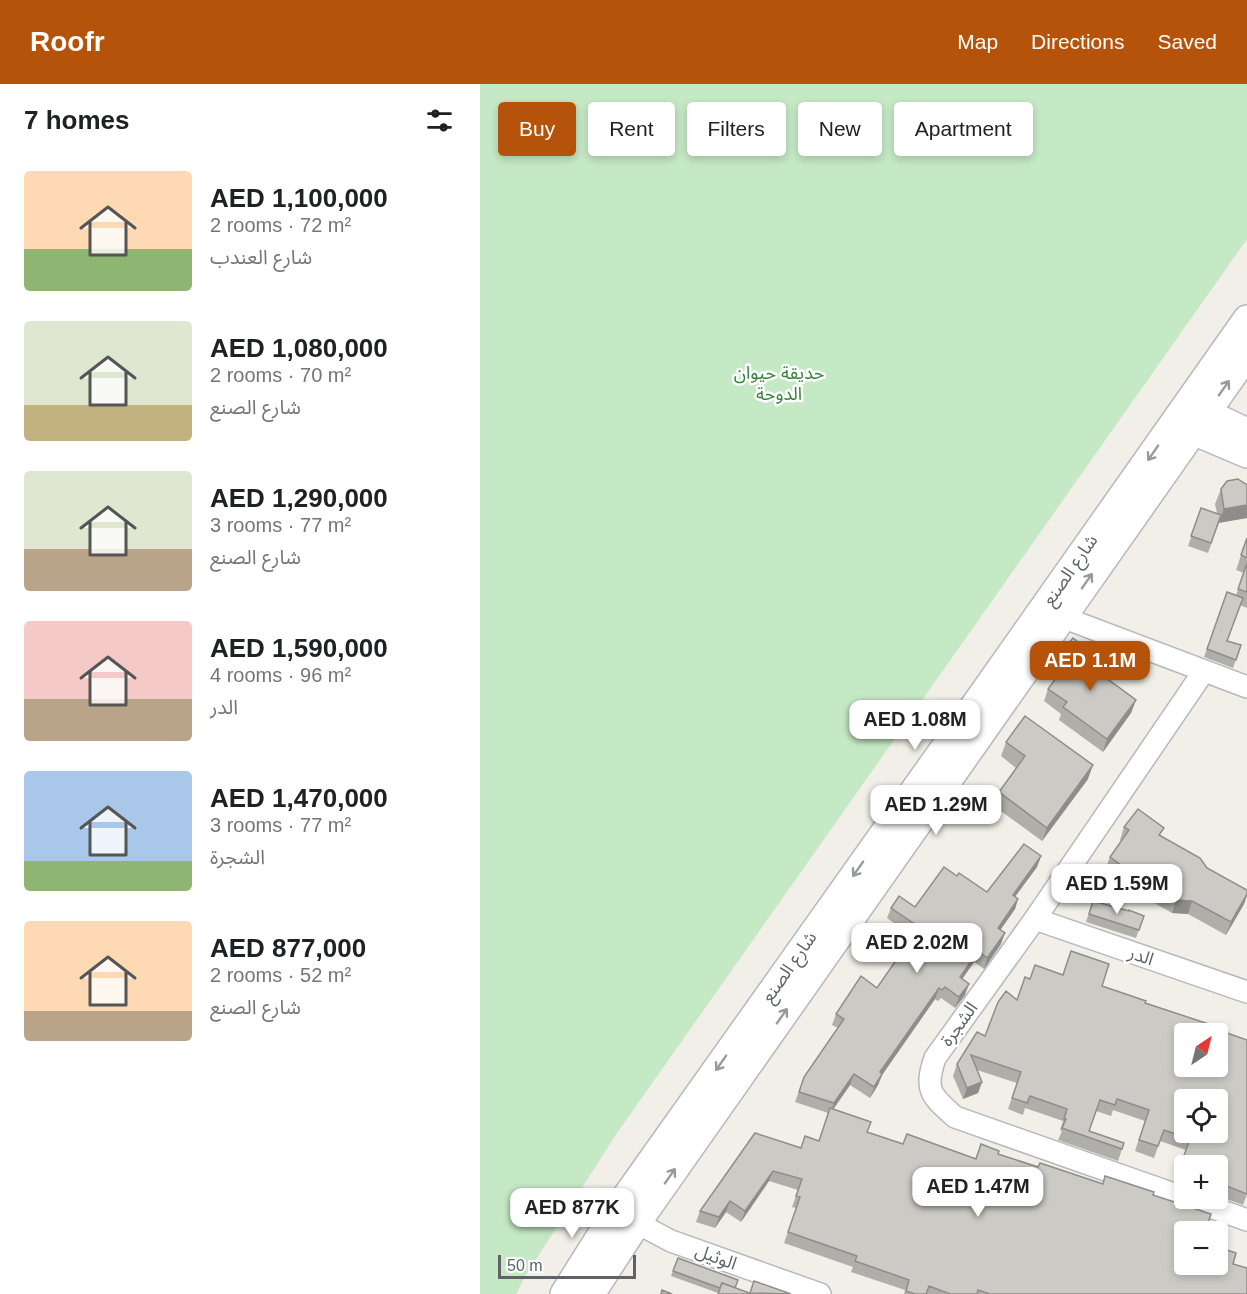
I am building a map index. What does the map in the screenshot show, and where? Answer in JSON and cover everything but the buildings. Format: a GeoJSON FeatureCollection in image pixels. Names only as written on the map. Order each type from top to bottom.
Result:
{"type":"FeatureCollection","features":[{"type":"Feature","properties":{"kind":"street","name":"شارع الصنع"},"geometry":{"type":"LineString","coordinates":[[564,1294],[627,1216],[1192,416],[1247,319]]}},
{"type":"Feature","properties":{"kind":"street","name":"شارع الصنع"},"geometry":{"type":"LineString","coordinates":[[1192,416],[1247,355]]}},
{"type":"Feature","properties":{"kind":"street"},"geometry":{"type":"LineString","coordinates":[[1192,416],[1247,432]]}},
{"type":"Feature","properties":{"kind":"street"},"geometry":{"type":"LineString","coordinates":[[1192,416],[1247,454]]}},
{"type":"Feature","properties":{"kind":"street"},"geometry":{"type":"LineString","coordinates":[[1055,609],[1247,687]]}},
{"type":"Feature","properties":{"kind":"street","name":"الشجرة"},"geometry":{"type":"LineString","coordinates":[[1174,1194],[955,1117],[939,1103],[929,1088],[930,1073],[935,1058],[1035,919],[1204,671]]}},
{"type":"Feature","properties":{"kind":"street","name":"الدر"},"geometry":{"type":"LineString","coordinates":[[1035,919],[1247,992]]}},
{"type":"Feature","properties":{"kind":"street","name":"الشجرة"},"geometry":{"type":"LineString","coordinates":[[1216,1209],[1247,1220]]}},
{"type":"Feature","properties":{"kind":"street","name":"شارع الصنع"},"geometry":{"type":"LineString","coordinates":[[591,1294],[627,1216]]}},
{"type":"Feature","properties":{"kind":"street","name":"الوثيل"},"geometry":{"type":"LineString","coordinates":[[627,1216],[671,1241],[820,1294]]}},
{"type":"Feature","properties":{"kind":"green space","name":"حديقة حيوان الدوحة"},"geometry":{"type":"Polygon","coordinates":[[[480,84],[1247,84],[1247,239],[617,1133],[516,1294],[480,1294],[480,84]]]}}]}
